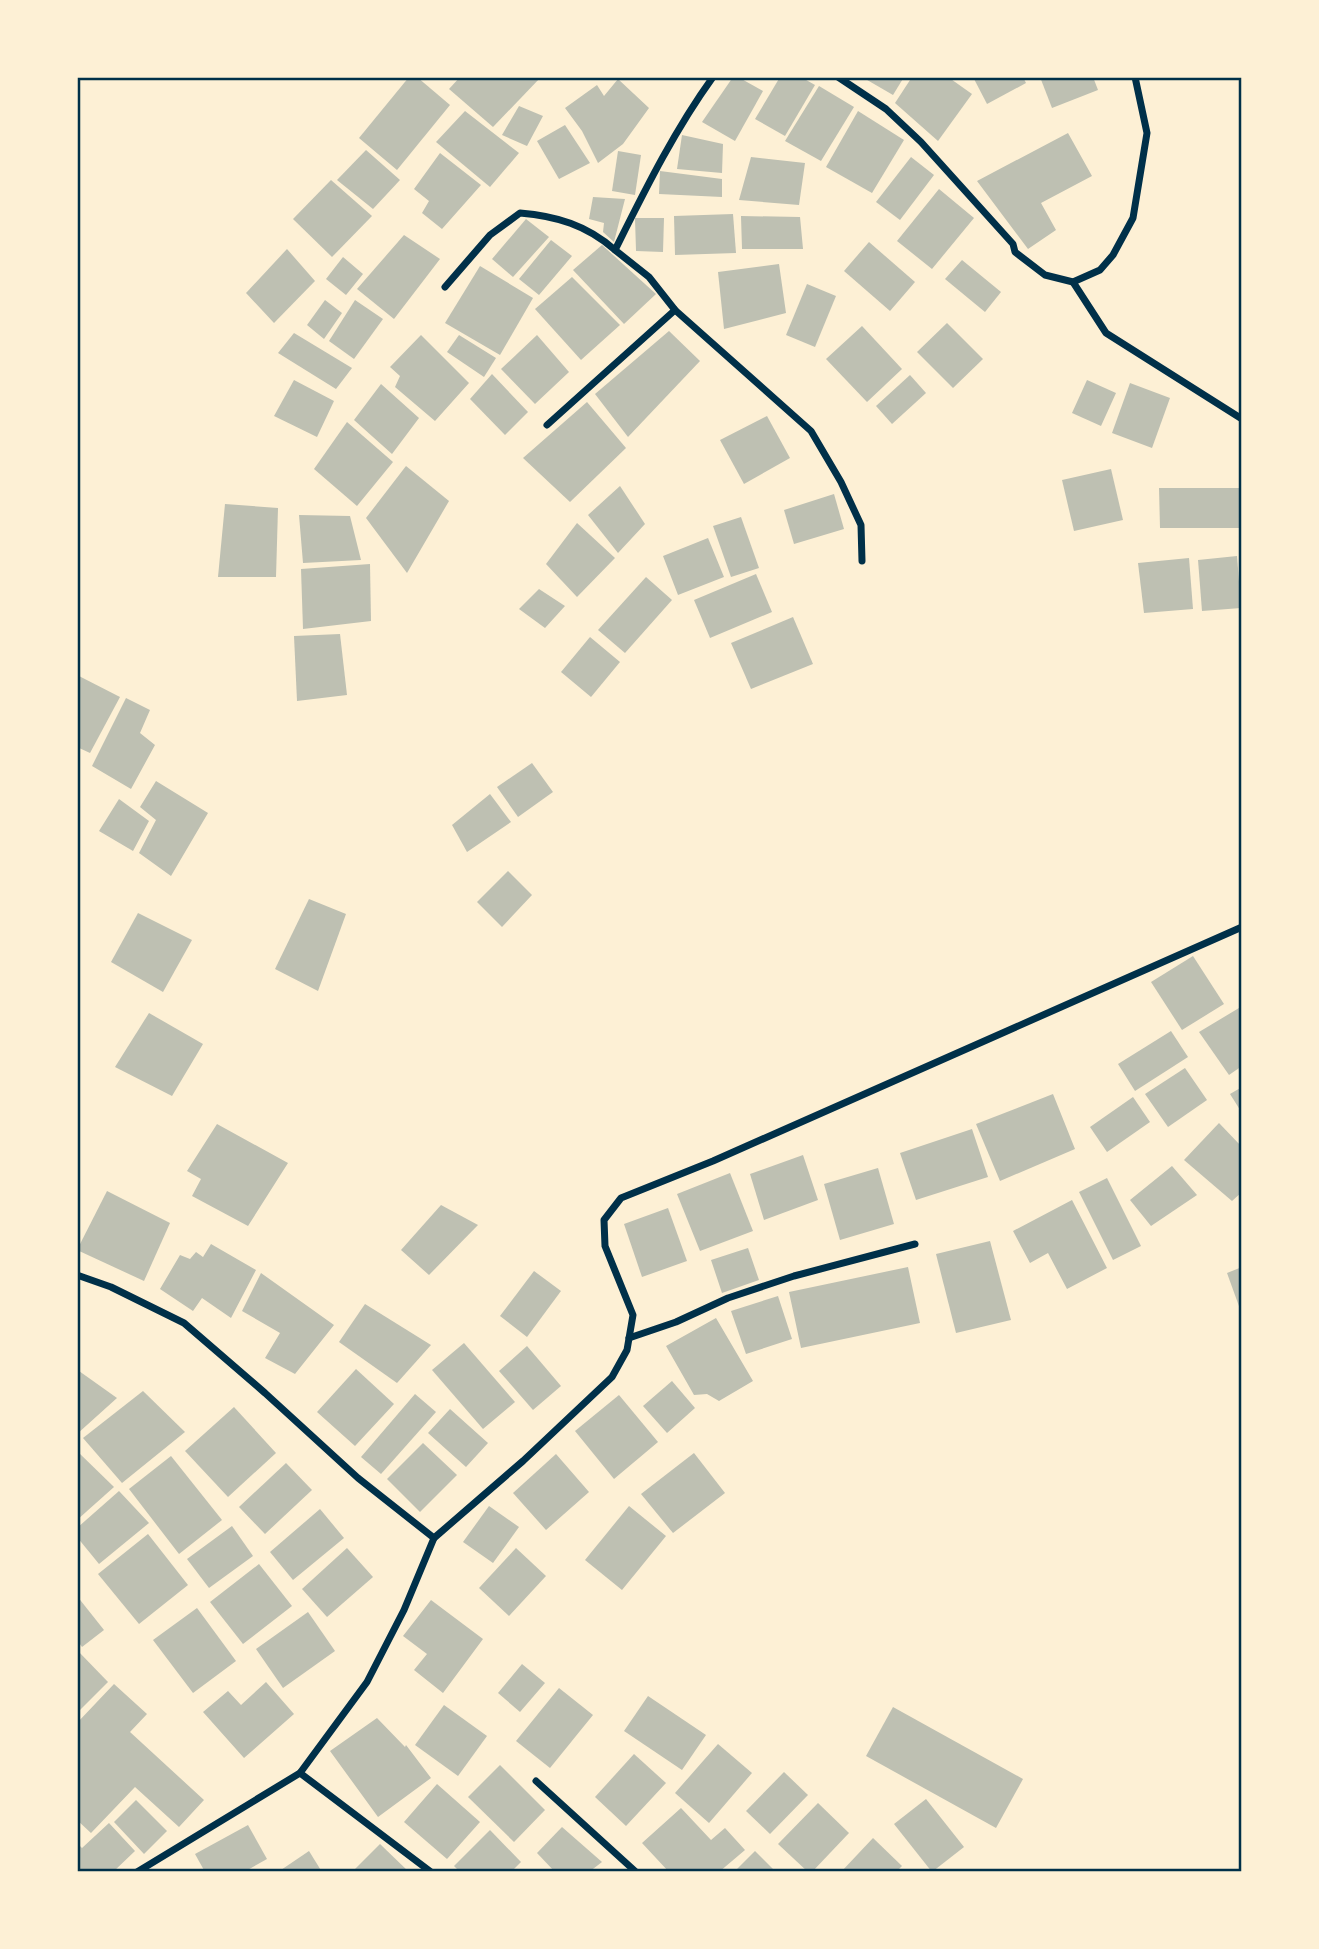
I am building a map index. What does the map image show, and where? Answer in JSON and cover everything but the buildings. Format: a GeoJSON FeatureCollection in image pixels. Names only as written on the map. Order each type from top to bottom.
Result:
{"type":"FeatureCollection","features":[{"type":"Feature","properties":{"kind":"street"},"geometry":{"type":"LineString","coordinates":[[615,250],[654,171],[689,110],[713,77]]}},
{"type":"Feature","properties":{"kind":"street"},"geometry":{"type":"LineString","coordinates":[[838,77],[886,109],[921,142],[1013,244],[1015,252],[1045,275],[1073,282],[1100,270],[1113,255],[1133,218],[1147,133],[1135,77]]}},
{"type":"Feature","properties":{"kind":"street"},"geometry":{"type":"LineString","coordinates":[[445,287],[490,235],[520,213],[546,215],[598,235],[649,277],[676,310],[811,431],[841,482],[861,525],[862,561]]}},
{"type":"Feature","properties":{"kind":"street"},"geometry":{"type":"LineString","coordinates":[[1073,282],[1107,333],[1242,419]]}},
{"type":"Feature","properties":{"kind":"street"},"geometry":{"type":"LineString","coordinates":[[547,425],[676,310]]}},
{"type":"Feature","properties":{"kind":"street"},"geometry":{"type":"LineString","coordinates":[[137,1872],[300,1773],[367,1682],[404,1610],[434,1538],[523,1461],[612,1377],[627,1350],[632,1315],[605,1246],[604,1220],[621,1198],[713,1161],[1242,927]]}},
{"type":"Feature","properties":{"kind":"street"},"geometry":{"type":"LineString","coordinates":[[629,1338],[676,1322],[741,1293],[915,1244]]}},
{"type":"Feature","properties":{"kind":"street"},"geometry":{"type":"LineString","coordinates":[[77,1275],[111,1287],[184,1323],[265,1392],[358,1478],[434,1538]]}},
{"type":"Feature","properties":{"kind":"street"},"geometry":{"type":"LineString","coordinates":[[300,1773],[431,1872]]}},
{"type":"Feature","properties":{"kind":"street"},"geometry":{"type":"LineString","coordinates":[[536,1781],[636,1872]]}}]}
